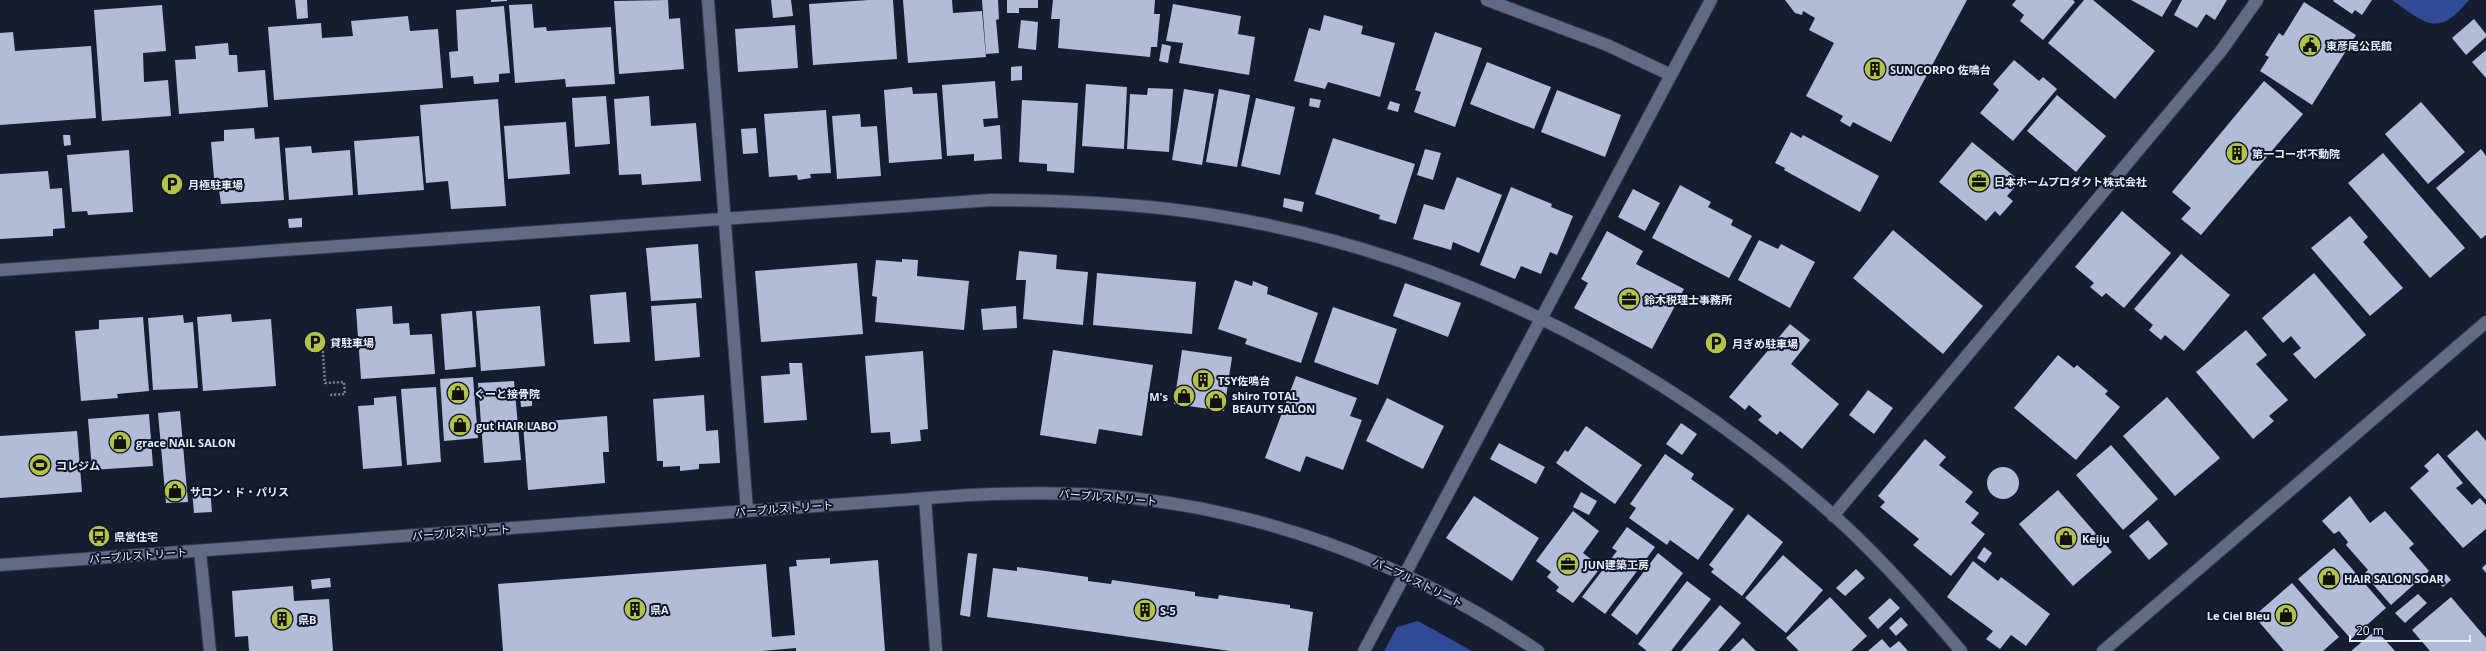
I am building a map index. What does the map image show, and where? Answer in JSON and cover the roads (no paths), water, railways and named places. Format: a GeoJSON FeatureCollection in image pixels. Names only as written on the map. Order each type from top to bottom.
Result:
{"type":"FeatureCollection","features":[{"type":"Feature","properties":{"kind":"street"},"geometry":{"type":"LineString","coordinates":[[708,0],[747,511]]}},
{"type":"Feature","properties":{"kind":"street"},"geometry":{"type":"LineString","coordinates":[[1487,0],[1607,45],[1671,75]]}},
{"type":"Feature","properties":{"kind":"street"},"geometry":{"type":"LineString","coordinates":[[1364,651],[1711,0]]}},
{"type":"Feature","properties":{"kind":"street"},"geometry":{"type":"LineString","coordinates":[[1833,516],[2221,51],[2257,0]]}},
{"type":"Feature","properties":{"kind":"street"},"geometry":{"type":"LineString","coordinates":[[0,270],[990,200],[1065,200],[1146,206],[1213,215],[1264,225],[1358,248],[1429,271],[1498,298],[1541,318],[1631,366],[1694,405],[1754,449],[1833,516],[1918,601],[1961,651]]}},
{"type":"Feature","properties":{"kind":"street"},"geometry":{"type":"LineString","coordinates":[[2103,651],[2486,322]]}},
{"type":"Feature","properties":{"kind":"street","name":"パープルストリート"},"geometry":{"type":"LineString","coordinates":[[0,565],[924,498],[1055,493],[1134,498],[1185,505],[1269,524],[1310,537],[1405,574],[1469,607],[1538,651]]}},
{"type":"Feature","properties":{"kind":"street"},"geometry":{"type":"LineString","coordinates":[[924,498],[936,651]]}},
{"type":"Feature","properties":{"kind":"street"},"geometry":{"type":"LineString","coordinates":[[200,551],[210,651]]}},
{"type":"Feature","properties":{"kind":"place","name":"東彦尾公民館"},"geometry":{"type":"Point","coordinates":[2310,45]}},
{"type":"Feature","properties":{"kind":"place","name":"SUN CORPO 佐鳴台"},"geometry":{"type":"Point","coordinates":[1875,69]}},
{"type":"Feature","properties":{"kind":"place","name":"第一コーポ不動院"},"geometry":{"type":"Point","coordinates":[2237,153]}},
{"type":"Feature","properties":{"kind":"place","name":"日本ホームプロダクト株式会社"},"geometry":{"type":"Point","coordinates":[1979,181]}},
{"type":"Feature","properties":{"kind":"place","name":"月極駐車場"},"geometry":{"type":"Point","coordinates":[172,184]}},
{"type":"Feature","properties":{"kind":"place","name":"鈴木税理士事務所"},"geometry":{"type":"Point","coordinates":[1629,299]}},
{"type":"Feature","properties":{"kind":"place","name":"貸駐車場"},"geometry":{"type":"Point","coordinates":[315,342]}},
{"type":"Feature","properties":{"kind":"place","name":"月ぎめ駐車場"},"geometry":{"type":"Point","coordinates":[1716,343]}},
{"type":"Feature","properties":{"kind":"place","name":"TSY佐鳴台"},"geometry":{"type":"Point","coordinates":[1203,380]}},
{"type":"Feature","properties":{"kind":"place","name":"ぐーと接骨院"},"geometry":{"type":"Point","coordinates":[458,393]}},
{"type":"Feature","properties":{"kind":"place","name":"M's"},"geometry":{"type":"Point","coordinates":[1184,396]}},
{"type":"Feature","properties":{"kind":"place","name":"shiro TOTAL BEAUTY SALON"},"geometry":{"type":"Point","coordinates":[1216,401]}},
{"type":"Feature","properties":{"kind":"place","name":"gut HAIR LABO"},"geometry":{"type":"Point","coordinates":[460,425]}},
{"type":"Feature","properties":{"kind":"place","name":"grace NAIL SALON"},"geometry":{"type":"Point","coordinates":[120,442]}},
{"type":"Feature","properties":{"kind":"place","name":"コレジム"},"geometry":{"type":"Point","coordinates":[40,465]}},
{"type":"Feature","properties":{"kind":"place","name":"サロン・ド・パリス"},"geometry":{"type":"Point","coordinates":[175,491]}},
{"type":"Feature","properties":{"kind":"place","name":"県営住宅"},"geometry":{"type":"Point","coordinates":[99,536]}},
{"type":"Feature","properties":{"kind":"place","name":"Keiju"},"geometry":{"type":"Point","coordinates":[2066,538]}},
{"type":"Feature","properties":{"kind":"place","name":"JUN建築工房"},"geometry":{"type":"Point","coordinates":[1568,564]}},
{"type":"Feature","properties":{"kind":"place","name":"HAIR SALON SOAR"},"geometry":{"type":"Point","coordinates":[2329,578]}},
{"type":"Feature","properties":{"kind":"place","name":"県A"},"geometry":{"type":"Point","coordinates":[635,609]}},
{"type":"Feature","properties":{"kind":"place","name":"S-5"},"geometry":{"type":"Point","coordinates":[1145,610]}},
{"type":"Feature","properties":{"kind":"place","name":"Le Ciel Bleu"},"geometry":{"type":"Point","coordinates":[2286,615]}},
{"type":"Feature","properties":{"kind":"place","name":"県B"},"geometry":{"type":"Point","coordinates":[282,619]}}]}
